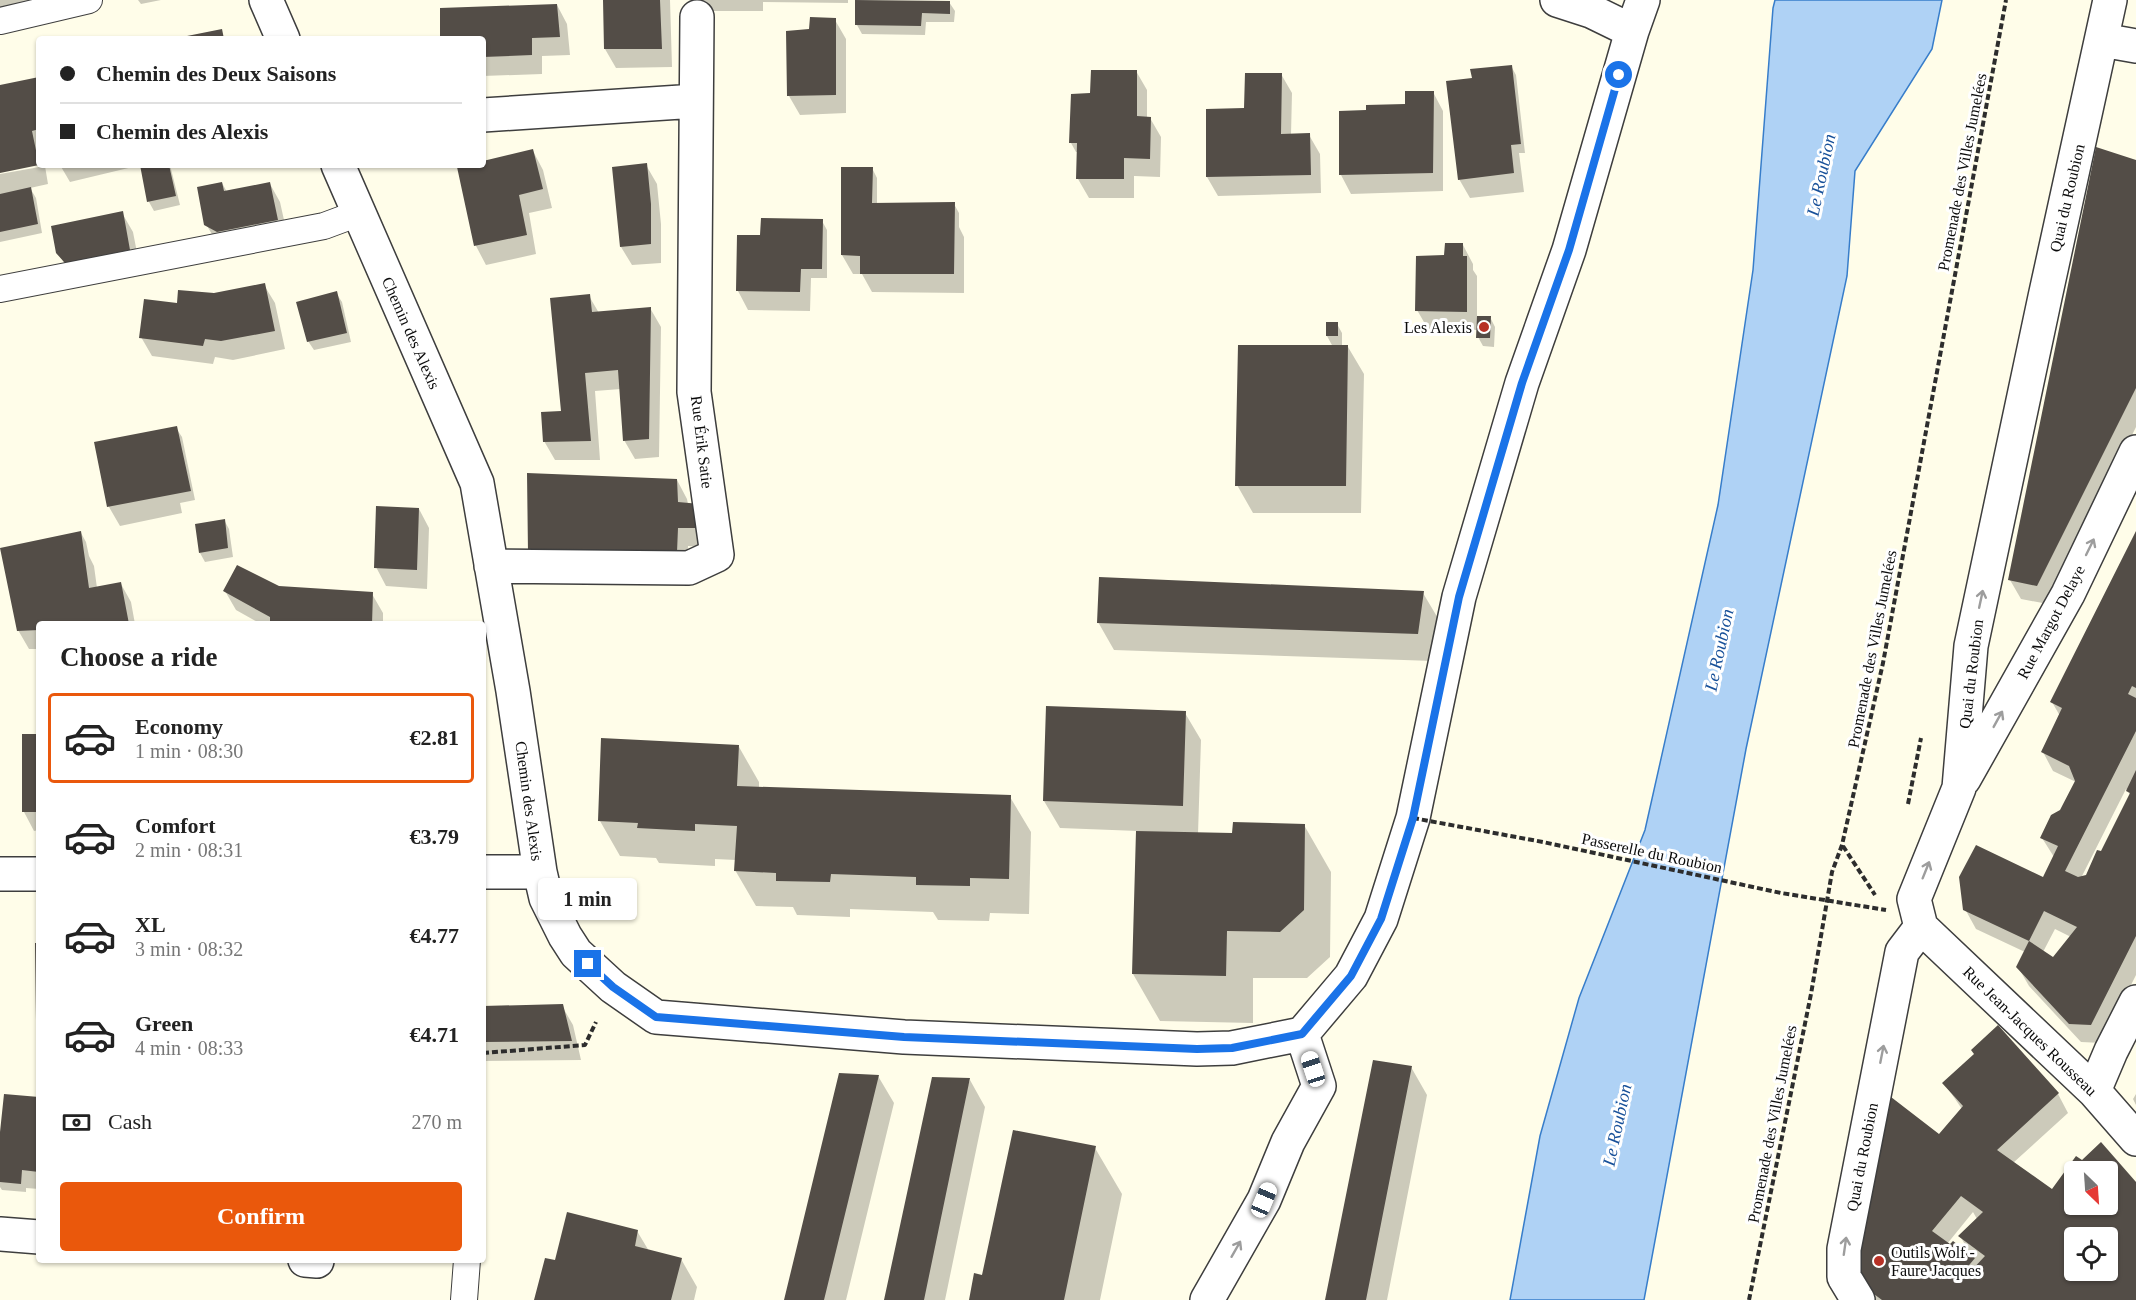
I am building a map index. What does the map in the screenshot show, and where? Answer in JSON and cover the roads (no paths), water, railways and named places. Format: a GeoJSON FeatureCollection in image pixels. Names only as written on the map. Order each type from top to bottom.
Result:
{"type":"FeatureCollection","features":[{"type":"Feature","properties":{"kind":"street"},"geometry":{"type":"LineString","coordinates":[[266,0],[282,36]]}},
{"type":"Feature","properties":{"kind":"street"},"geometry":{"type":"LineString","coordinates":[[1557,0],[1591,11],[1632,31]]}},
{"type":"Feature","properties":{"kind":"street"},"geometry":{"type":"LineString","coordinates":[[1207,1300],[1264,1200],[1288,1142],[1319,1086],[1302,1034],[1351,976],[1381,919],[1413,818],[1459,597],[1522,383],[1569,250],[1643,0]]}},
{"type":"Feature","properties":{"kind":"street","name":"Quai du Roubion"},"geometry":{"type":"LineString","coordinates":[[1858,1300],[1844,1277],[1844,1249],[1902,952],[1921,927],[1914,899],[1959,788],[1971,646],[2044,297],[2110,0]]}},
{"type":"Feature","properties":{"kind":"street","name":"Rue Érik Satie"},"geometry":{"type":"LineString","coordinates":[[491,566],[689,568],[717,555],[694,392],[697,17]]}},
{"type":"Feature","properties":{"kind":"street"},"geometry":{"type":"LineString","coordinates":[[2102,40],[2136,46]]}},
{"type":"Feature","properties":{"kind":"street"},"geometry":{"type":"LineString","coordinates":[[486,115],[696,101]]}},
{"type":"Feature","properties":{"kind":"street","name":"Chemin des Alexis"},"geometry":{"type":"LineString","coordinates":[[339,168],[477,483],[546,898],[576,953],[613,987],[656,1017],[904,1037],[1197,1049],[1232,1048],[1302,1034]]}},
{"type":"Feature","properties":{"kind":"street","name":"Rue Margot Delaye"},"geometry":{"type":"LineString","coordinates":[[1959,788],[2068,594],[2136,452]]}},
{"type":"Feature","properties":{"kind":"street"},"geometry":{"type":"LineString","coordinates":[[486,872],[540,872]]}},
{"type":"Feature","properties":{"kind":"street"},"geometry":{"type":"LineString","coordinates":[[0,874],[36,874]]}},
{"type":"Feature","properties":{"kind":"street","name":"Rue Jean-Jacques Rousseau"},"geometry":{"type":"LineString","coordinates":[[1921,927],[2094,1091],[2136,1139]]}},
{"type":"Feature","properties":{"kind":"street"},"geometry":{"type":"LineString","coordinates":[[2094,1091],[2136,1002]]}},
{"type":"Feature","properties":{"kind":"street"},"geometry":{"type":"LineString","coordinates":[[0,1234],[36,1237]]}},
{"type":"Feature","properties":{"kind":"lane"},"geometry":{"type":"LineString","coordinates":[[0,21],[89,0]]}},
{"type":"Feature","properties":{"kind":"lane"},"geometry":{"type":"LineString","coordinates":[[0,289],[324,226],[359,213]]}},
{"type":"Feature","properties":{"kind":"lane"},"geometry":{"type":"LineString","coordinates":[[464,1300],[467,1263]]}},
{"type":"Feature","properties":{"kind":"water","name":"Le Roubion"},"geometry":{"type":"Polygon","coordinates":[[[1775,0],[1942,0],[1932,49],[1855,171],[1847,276],[1746,749],[1644,1300],[1510,1300],[1540,1136],[1579,998],[1645,830],[1718,505],[1753,270],[1775,0]]]}},
{"type":"Feature","properties":{"kind":"place","name":"Les Alexis"},"geometry":{"type":"Point","coordinates":[1484,327]}},
{"type":"Feature","properties":{"kind":"place","name":"Outils Wolf - Faure Jacques"},"geometry":{"type":"Point","coordinates":[1879,1261]}}]}
